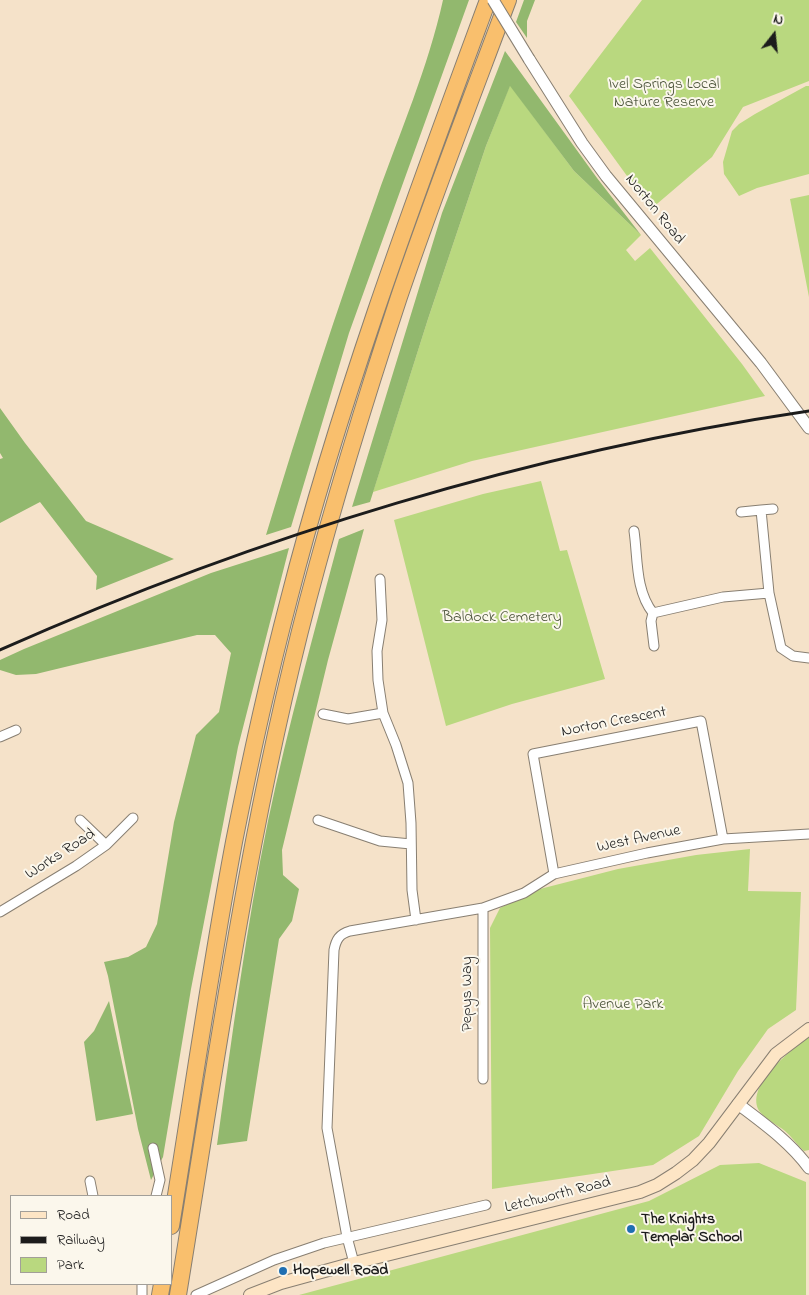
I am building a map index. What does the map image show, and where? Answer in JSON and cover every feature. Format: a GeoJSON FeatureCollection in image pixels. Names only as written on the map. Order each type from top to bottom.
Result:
{"type":"FeatureCollection","features":[{"type":"Feature","properties":{"kind":"highway"},"geometry":{"type":"LineString","coordinates":[[172,1220],[234,842],[291,590],[323,473],[379,298],[488,0]]}},
{"type":"Feature","properties":{"kind":"highway"},"geometry":{"type":"LineString","coordinates":[[178,1295],[253,846],[308,603],[342,480],[400,295],[508,0]]}},
{"type":"Feature","properties":{"kind":"main road","name":"Letchworth Road"},"geometry":{"type":"LineString","coordinates":[[250,1295],[354,1263],[640,1192],[657,1185],[693,1160],[709,1143],[776,1054],[809,1029]]}},
{"type":"Feature","properties":{"kind":"street","name":"Norton Road"},"geometry":{"type":"LineString","coordinates":[[493,0],[582,143],[606,176],[750,350],[809,428]]}},
{"type":"Feature","properties":{"kind":"street"},"geometry":{"type":"LineString","coordinates":[[741,512],[773,509]]}},
{"type":"Feature","properties":{"kind":"street"},"geometry":{"type":"LineString","coordinates":[[761,510],[769,593],[781,648],[793,656],[809,658]]}},
{"type":"Feature","properties":{"kind":"street"},"geometry":{"type":"LineString","coordinates":[[634,531],[640,584],[646,605],[653,613]]}},
{"type":"Feature","properties":{"kind":"street"},"geometry":{"type":"LineString","coordinates":[[380,579],[382,620],[378,651],[378,680],[383,713],[408,782],[412,890],[416,920]]}},
{"type":"Feature","properties":{"kind":"street"},"geometry":{"type":"LineString","coordinates":[[653,613],[723,597],[769,593]]}},
{"type":"Feature","properties":{"kind":"street"},"geometry":{"type":"LineString","coordinates":[[653,613],[651,620],[654,646]]}},
{"type":"Feature","properties":{"kind":"street"},"geometry":{"type":"LineString","coordinates":[[323,714],[348,719],[383,713]]}},
{"type":"Feature","properties":{"kind":"street","name":"Norton Crescent"},"geometry":{"type":"LineString","coordinates":[[554,874],[533,754],[702,721],[724,839]]}},
{"type":"Feature","properties":{"kind":"street"},"geometry":{"type":"LineString","coordinates":[[0,737],[16,730]]}},
{"type":"Feature","properties":{"kind":"street","name":"Works Road"},"geometry":{"type":"LineString","coordinates":[[0,912],[106,846],[133,818]]}},
{"type":"Feature","properties":{"kind":"street"},"geometry":{"type":"LineString","coordinates":[[80,820],[106,846]]}},
{"type":"Feature","properties":{"kind":"street"},"geometry":{"type":"LineString","coordinates":[[318,820],[380,841],[411,844]]}},
{"type":"Feature","properties":{"kind":"street","name":"West Avenue"},"geometry":{"type":"LineString","coordinates":[[483,908],[524,893],[554,874],[647,852],[724,839],[809,834]]}},
{"type":"Feature","properties":{"kind":"street"},"geometry":{"type":"LineString","coordinates":[[354,1263],[347,1237],[327,1128],[335,944],[345,932],[483,908]]}},
{"type":"Feature","properties":{"kind":"street","name":"Pepys Way"},"geometry":{"type":"LineString","coordinates":[[483,908],[483,1079]]}},
{"type":"Feature","properties":{"kind":"street"},"geometry":{"type":"LineString","coordinates":[[738,1104],[805,1156],[809,1168]]}},
{"type":"Feature","properties":{"kind":"street"},"geometry":{"type":"LineString","coordinates":[[152,1148],[160,1180],[156,1195]]}},
{"type":"Feature","properties":{"kind":"street"},"geometry":{"type":"LineString","coordinates":[[90,1181],[93,1195]]}},
{"type":"Feature","properties":{"kind":"street","name":"Letchworth Road"},"geometry":{"type":"LineString","coordinates":[[196,1295],[274,1260],[317,1245],[486,1205]]}},
{"type":"Feature","properties":{"kind":"green space"},"geometry":{"type":"Polygon","coordinates":[[[443,0],[469,0],[349,333],[291,527],[266,535],[333,323],[422,75],[443,0]]]}},
{"type":"Feature","properties":{"kind":"green space"},"geometry":{"type":"Polygon","coordinates":[[[524,0],[535,0],[527,21],[527,38],[516,22],[524,0]]]}},
{"type":"Feature","properties":{"kind":"green space","name":"Ivel Springs Local Nature Reserve"},"geometry":{"type":"Polygon","coordinates":[[[642,0],[809,0],[809,81],[743,107],[712,157],[651,209],[569,96],[642,0]]]}},
{"type":"Feature","properties":{"kind":"green space"},"geometry":{"type":"Polygon","coordinates":[[[505,51],[597,178],[641,235],[574,171],[510,86],[486,146],[428,319],[370,502],[352,507],[442,213],[505,51]]]}},
{"type":"Feature","properties":{"kind":"green space"},"geometry":{"type":"Polygon","coordinates":[[[510,85],[574,171],[641,235],[626,250],[635,261],[650,248],[765,396],[472,461],[373,492],[486,146],[510,85]]]}},
{"type":"Feature","properties":{"kind":"green space"},"geometry":{"type":"Polygon","coordinates":[[[809,86],[809,174],[757,188],[739,196],[724,174],[723,162],[732,131],[755,114],[809,86]]]}},
{"type":"Feature","properties":{"kind":"green space"},"geometry":{"type":"Polygon","coordinates":[[[809,195],[809,297],[790,199],[809,195]]]}},
{"type":"Feature","properties":{"kind":"green space"},"geometry":{"type":"Polygon","coordinates":[[[0,408],[86,521],[174,559],[96,590],[97,576],[40,502],[0,523],[0,459],[3,458],[0,453],[0,408]]]}},
{"type":"Feature","properties":{"kind":"green space","name":"Baldock Cemetery"},"geometry":{"type":"Polygon","coordinates":[[[541,481],[560,551],[567,550],[605,679],[512,704],[446,726],[394,520],[483,494],[541,481]]]}},
{"type":"Feature","properties":{"kind":"green space"},"geometry":{"type":"Polygon","coordinates":[[[364,529],[328,660],[282,850],[283,875],[299,889],[292,921],[279,939],[247,1141],[217,1145],[253,902],[284,750],[339,539],[364,529]]]}},
{"type":"Feature","properties":{"kind":"green space"},"geometry":{"type":"Polygon","coordinates":[[[289,548],[238,747],[191,989],[163,1157],[151,1180],[138,1129],[104,962],[128,957],[146,947],[157,924],[174,822],[196,735],[219,712],[231,653],[215,635],[197,635],[36,674],[16,675],[0,670],[0,660],[211,573],[289,548]]]}},
{"type":"Feature","properties":{"kind":"green space","name":"Avenue Park"},"geometry":{"type":"Polygon","coordinates":[[[750,849],[748,891],[801,892],[796,1010],[768,1029],[738,1071],[699,1136],[653,1165],[492,1189],[490,928],[500,908],[536,890],[618,869],[696,855],[750,849]]]}},
{"type":"Feature","properties":{"kind":"green space"},"geometry":{"type":"Polygon","coordinates":[[[109,1001],[133,1114],[96,1121],[84,1042],[94,1031],[109,1001]]]}},
{"type":"Feature","properties":{"kind":"green space"},"geometry":{"type":"Polygon","coordinates":[[[809,1037],[809,1150],[804,1151],[785,1131],[760,1112],[756,1102],[763,1081],[771,1070],[809,1037]]]}},
{"type":"Feature","properties":{"kind":"green space","name":"The Knights Templar School"},"geometry":{"type":"Polygon","coordinates":[[[759,1163],[806,1182],[806,1295],[299,1295],[649,1201],[720,1165],[759,1163]]]}},
{"type":"Feature","properties":{"kind":"railway"},"geometry":{"type":"LineString","coordinates":[[0,650],[195,570],[295,535],[397,503],[499,475],[602,450],[705,428],[809,411]]}},
{"type":"Feature","properties":{"kind":"place","name":"The Knights Templar School"},"geometry":{"type":"Point","coordinates":[631,1229]}},
{"type":"Feature","properties":{"kind":"place","name":"Hopewell Road"},"geometry":{"type":"Point","coordinates":[283,1271]}}]}
